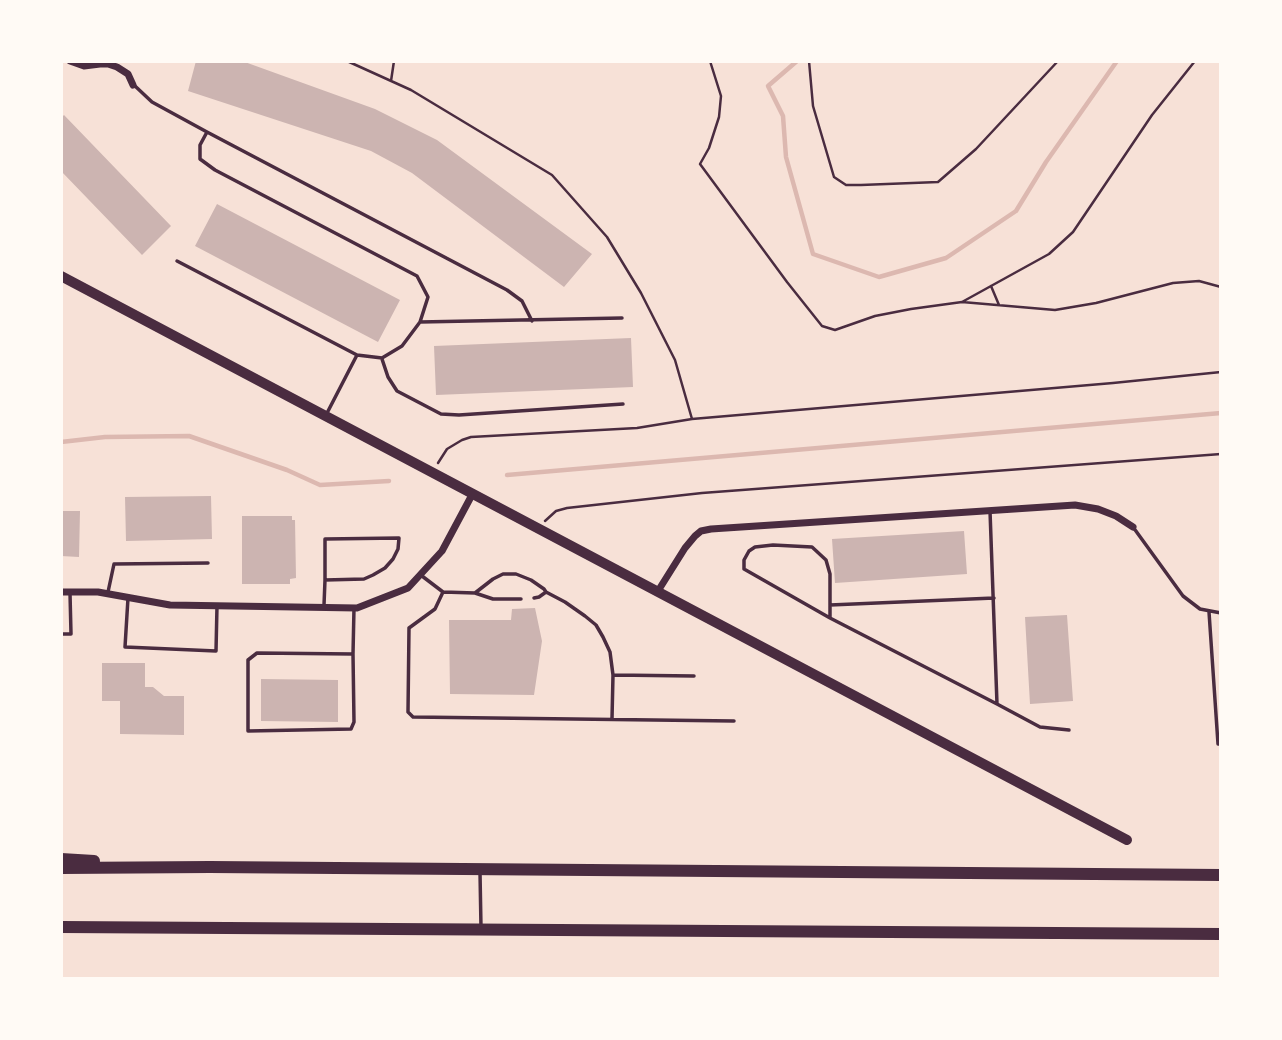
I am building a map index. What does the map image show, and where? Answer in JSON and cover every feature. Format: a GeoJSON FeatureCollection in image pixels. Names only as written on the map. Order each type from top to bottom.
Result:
{"type":"FeatureCollection","features":[{"type":"Feature","properties":{"kind":"highway"},"geometry":{"type":"LineString","coordinates":[[61,859],[209,867]]}},
{"type":"Feature","properties":{"kind":"highway"},"geometry":{"type":"LineString","coordinates":[[61,868],[1221,875]]}},
{"type":"Feature","properties":{"kind":"highway"},"geometry":{"type":"LineString","coordinates":[[61,927],[1221,934]]}},
{"type":"Feature","properties":{"kind":"main road"},"geometry":{"type":"LineString","coordinates":[[61,275],[1127,840]]}},
{"type":"Feature","properties":{"kind":"street"},"geometry":{"type":"LineString","coordinates":[[70,61],[84,66],[108,64],[117,67],[128,74],[133,85]]}},
{"type":"Feature","properties":{"kind":"street"},"geometry":{"type":"LineString","coordinates":[[66,592],[98,592],[170,606],[354,608],[408,588],[442,551],[473,493]]}},
{"type":"Feature","properties":{"kind":"street"},"geometry":{"type":"LineString","coordinates":[[658,591],[695,536],[701,531],[711,529],[1074,505],[1098,509],[1133,527]]}},
{"type":"Feature","properties":{"kind":"lane"},"geometry":{"type":"LineString","coordinates":[[133,85],[152,102],[507,290],[522,301],[532,321]]}},
{"type":"Feature","properties":{"kind":"lane"},"geometry":{"type":"LineString","coordinates":[[177,261],[357,355],[382,358],[402,346],[420,322],[428,297],[417,276],[215,170],[200,159],[200,145],[207,132]]}},
{"type":"Feature","properties":{"kind":"lane"},"geometry":{"type":"LineString","coordinates":[[420,322],[622,318]]}},
{"type":"Feature","properties":{"kind":"lane"},"geometry":{"type":"LineString","coordinates":[[326,415],[357,355]]}},
{"type":"Feature","properties":{"kind":"lane"},"geometry":{"type":"LineString","coordinates":[[382,358],[388,377],[397,391],[441,414],[623,404]]}},
{"type":"Feature","properties":{"kind":"lane"},"geometry":{"type":"LineString","coordinates":[[990,511],[998,704]]}},
{"type":"Feature","properties":{"kind":"lane"},"geometry":{"type":"LineString","coordinates":[[1133,527],[1183,596],[1200,609],[1221,612]]}},
{"type":"Feature","properties":{"kind":"lane"},"geometry":{"type":"LineString","coordinates":[[324,608],[326,539],[399,538],[393,559],[373,575],[364,579],[325,580]]}},
{"type":"Feature","properties":{"kind":"lane"},"geometry":{"type":"LineString","coordinates":[[830,618],[830,574],[826,560],[812,547],[773,545],[755,547],[748,551],[744,569],[830,618],[1040,727],[1069,730]]}},
{"type":"Feature","properties":{"kind":"lane"},"geometry":{"type":"LineString","coordinates":[[107,594],[114,564],[208,563]]}},
{"type":"Feature","properties":{"kind":"lane"},"geometry":{"type":"LineString","coordinates":[[475,593],[503,574],[516,574],[531,580],[596,625],[610,652],[613,675],[612,719]]}},
{"type":"Feature","properties":{"kind":"lane"},"geometry":{"type":"LineString","coordinates":[[420,575],[443,592],[475,593],[493,599],[521,599]]}},
{"type":"Feature","properties":{"kind":"lane"},"geometry":{"type":"LineString","coordinates":[[61,634],[71,634],[66,592]]}},
{"type":"Feature","properties":{"kind":"lane"},"geometry":{"type":"LineString","coordinates":[[443,592],[435,609],[409,628],[408,712],[413,717],[734,721]]}},
{"type":"Feature","properties":{"kind":"lane"},"geometry":{"type":"LineString","coordinates":[[534,598],[545,592]]}},
{"type":"Feature","properties":{"kind":"lane"},"geometry":{"type":"LineString","coordinates":[[128,598],[125,647],[216,651],[217,606]]}},
{"type":"Feature","properties":{"kind":"lane"},"geometry":{"type":"LineString","coordinates":[[830,605],[994,598]]}},
{"type":"Feature","properties":{"kind":"lane"},"geometry":{"type":"LineString","coordinates":[[353,654],[257,653],[248,660],[248,731],[351,729],[354,722],[354,608]]}},
{"type":"Feature","properties":{"kind":"lane"},"geometry":{"type":"LineString","coordinates":[[1209,612],[1218,707],[1218,744],[1221,744]]}},
{"type":"Feature","properties":{"kind":"lane"},"geometry":{"type":"LineString","coordinates":[[613,675],[694,677]]}},
{"type":"Feature","properties":{"kind":"lane"},"geometry":{"type":"LineString","coordinates":[[480,870],[481,929]]}},
{"type":"Feature","properties":{"kind":"path"},"geometry":{"type":"LineString","coordinates":[[347,61],[411,90],[552,174],[607,237],[641,293],[675,360],[692,419]]}},
{"type":"Feature","properties":{"kind":"path"},"geometry":{"type":"LineString","coordinates":[[391,81],[394,61]]}},
{"type":"Feature","properties":{"kind":"path"},"geometry":{"type":"LineString","coordinates":[[710,61],[721,96],[719,117],[709,148],[700,164],[822,326],[835,330],[875,316],[962,302],[1055,310],[1096,303],[1172,283],[1199,282],[1221,287]]}},
{"type":"Feature","properties":{"kind":"path"},"geometry":{"type":"LineString","coordinates":[[809,61],[813,106],[831,167],[835,177],[846,185],[938,182],[975,149],[1058,61]]}},
{"type":"Feature","properties":{"kind":"path"},"geometry":{"type":"LineString","coordinates":[[962,302],[1049,254],[1073,232],[1152,115],[1195,61]]}},
{"type":"Feature","properties":{"kind":"path"},"geometry":{"type":"LineString","coordinates":[[991,286],[999,305]]}},
{"type":"Feature","properties":{"kind":"path"},"geometry":{"type":"LineString","coordinates":[[434,472],[447,449],[471,438],[637,428],[692,419],[1221,372]]}},
{"type":"Feature","properties":{"kind":"path"},"geometry":{"type":"LineString","coordinates":[[538,528],[556,511],[567,508],[702,493],[1221,454]]}},
{"type":"Feature","properties":{"kind":"building"},"geometry":{"type":"Polygon","coordinates":[[[196,61],[242,61],[375,109],[437,140],[592,254],[564,287],[412,173],[371,151],[188,91],[196,61]]]}},
{"type":"Feature","properties":{"kind":"building"},"geometry":{"type":"Polygon","coordinates":[[[64,115],[171,226],[142,255],[61,171],[61,118],[64,115]]]}},
{"type":"Feature","properties":{"kind":"building"},"geometry":{"type":"Polygon","coordinates":[[[217,204],[400,300],[378,342],[195,246],[217,204]]]}},
{"type":"Feature","properties":{"kind":"building"},"geometry":{"type":"Polygon","coordinates":[[[631,338],[633,387],[436,395],[434,346],[631,338]]]}},
{"type":"Feature","properties":{"kind":"building"},"geometry":{"type":"Polygon","coordinates":[[[211,496],[212,539],[126,541],[125,497],[211,496]]]}},
{"type":"Feature","properties":{"kind":"building"},"geometry":{"type":"Polygon","coordinates":[[[61,511],[80,511],[79,557],[61,556],[61,511]]]}},
{"type":"Feature","properties":{"kind":"building"},"geometry":{"type":"Polygon","coordinates":[[[242,516],[292,516],[292,520],[295,520],[296,578],[290,579],[290,584],[242,584],[242,516]]]}},
{"type":"Feature","properties":{"kind":"building"},"geometry":{"type":"Polygon","coordinates":[[[964,531],[967,574],[835,583],[832,539],[964,531]]]}},
{"type":"Feature","properties":{"kind":"building"},"geometry":{"type":"Polygon","coordinates":[[[535,608],[542,641],[534,695],[450,694],[449,620],[511,620],[512,609],[535,608]]]}},
{"type":"Feature","properties":{"kind":"building"},"geometry":{"type":"Polygon","coordinates":[[[1067,615],[1073,701],[1030,704],[1025,617],[1067,615]]]}},
{"type":"Feature","properties":{"kind":"building"},"geometry":{"type":"Polygon","coordinates":[[[102,663],[145,663],[145,687],[153,687],[164,696],[184,696],[184,735],[120,734],[120,701],[102,701],[102,663]]]}},
{"type":"Feature","properties":{"kind":"building"},"geometry":{"type":"Polygon","coordinates":[[[261,679],[338,680],[338,722],[261,721],[261,679]]]}},
{"type":"Feature","properties":{"kind":"waterway"},"geometry":{"type":"LineString","coordinates":[[797,61],[768,86],[783,116],[786,157],[813,254],[879,277],[946,258],[1016,211],[1046,162],[1117,61]]}},
{"type":"Feature","properties":{"kind":"waterway"},"geometry":{"type":"LineString","coordinates":[[507,475],[1221,413]]}},
{"type":"Feature","properties":{"kind":"waterway"},"geometry":{"type":"LineString","coordinates":[[61,442],[105,437],[189,436],[287,470],[320,485],[389,481]]}}]}
